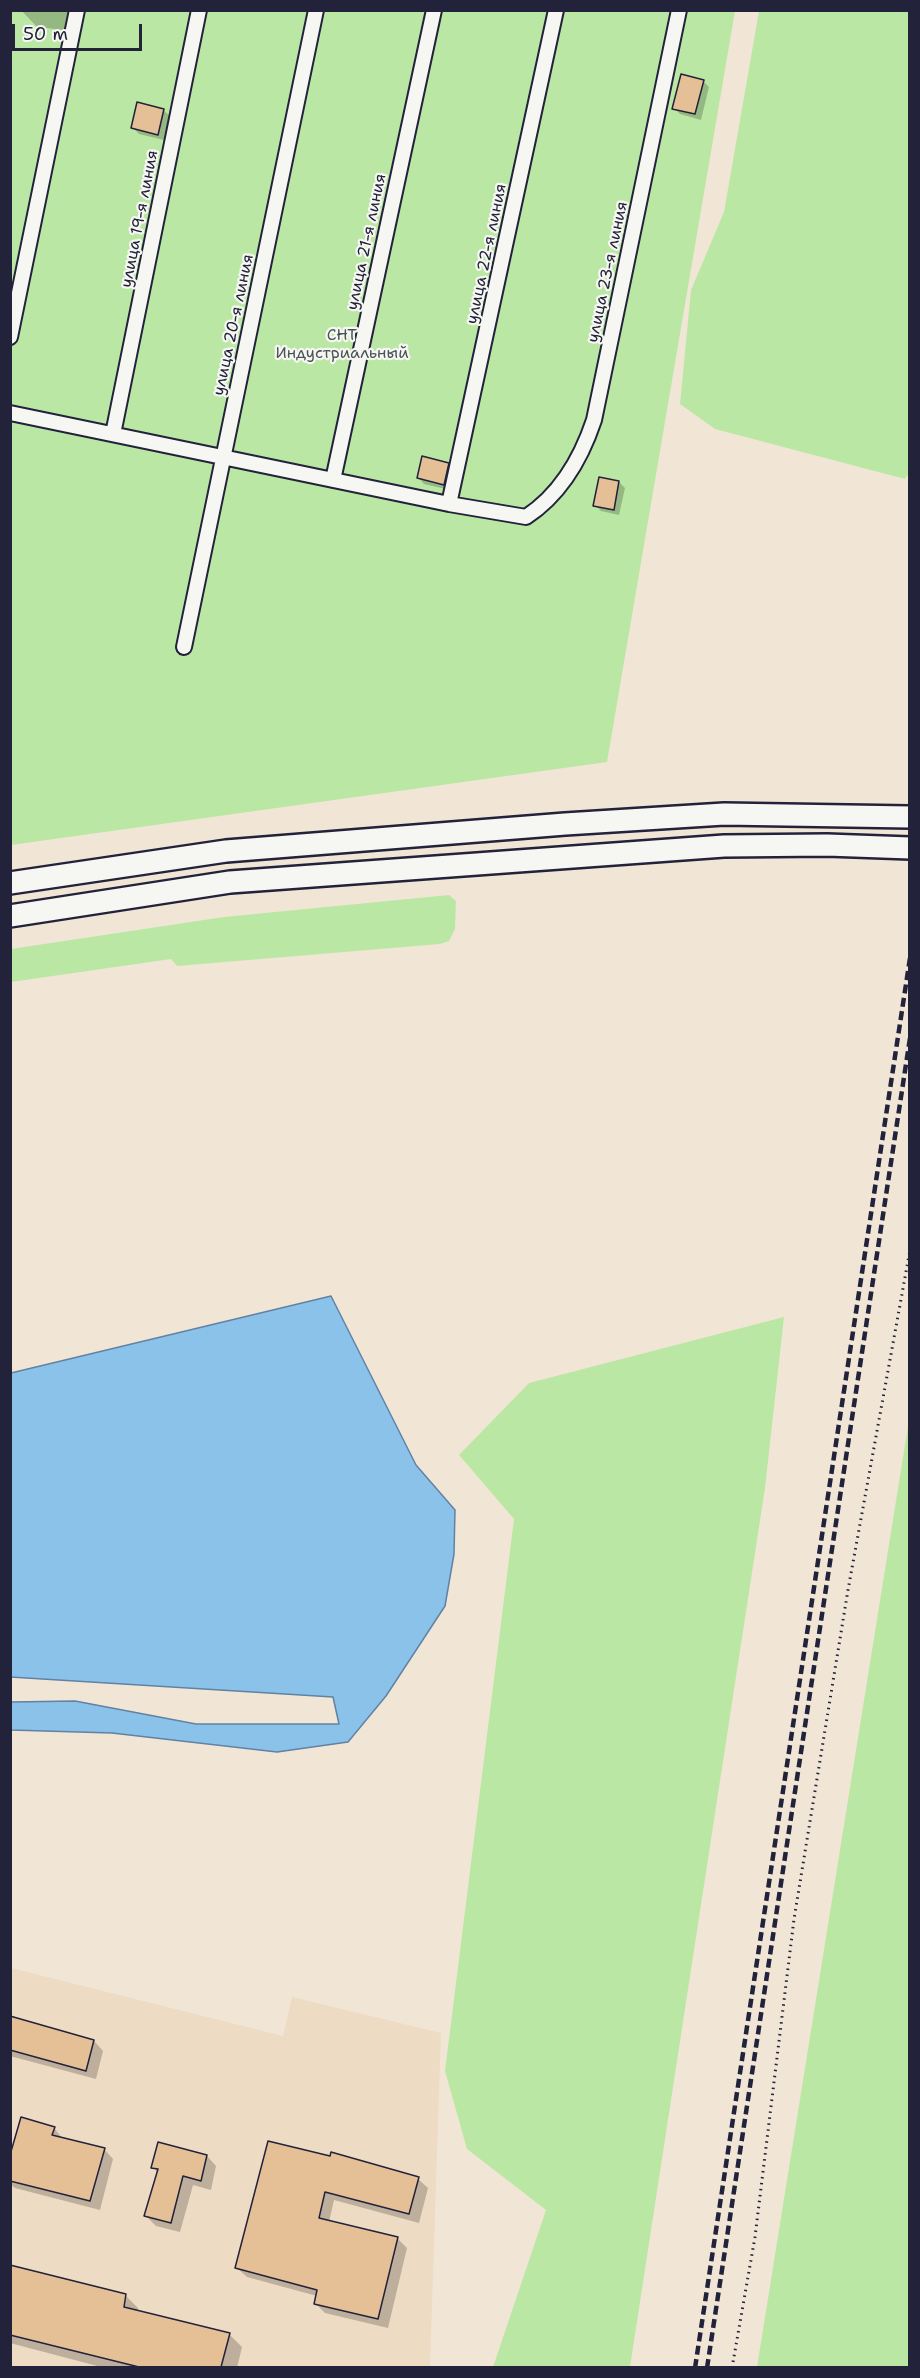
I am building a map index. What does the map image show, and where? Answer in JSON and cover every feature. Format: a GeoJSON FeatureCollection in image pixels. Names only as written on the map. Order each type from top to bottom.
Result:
{"type":"FeatureCollection","features":[{"type":"Feature","properties":{"kind":"main road"},"geometry":{"type":"LineString","coordinates":[[10,883],[226,851],[565,824],[724,814],[909,817]]}},
{"type":"Feature","properties":{"kind":"main road"},"geometry":{"type":"LineString","coordinates":[[10,916],[230,882],[724,846],[827,845],[909,849]]}},
{"type":"Feature","properties":{"kind":"street"},"geometry":{"type":"LineString","coordinates":[[10,337],[76,10]]}},
{"type":"Feature","properties":{"kind":"street","name":"улица 19-я линия"},"geometry":{"type":"LineString","coordinates":[[113,434],[199,10]]}},
{"type":"Feature","properties":{"kind":"street","name":"улица 20-я линия"},"geometry":{"type":"LineString","coordinates":[[184,647],[316,10]]}},
{"type":"Feature","properties":{"kind":"street","name":"улица 21-я линия"},"geometry":{"type":"LineString","coordinates":[[333,480],[434,10]]}},
{"type":"Feature","properties":{"kind":"street","name":"улица 22-я линия"},"geometry":{"type":"LineString","coordinates":[[449,504],[556,10]]}},
{"type":"Feature","properties":{"kind":"street","name":"улица 23-я линия"},"geometry":{"type":"LineString","coordinates":[[449,504],[526,517],[548,500],[570,473],[587,442],[594,420],[679,10]]}},
{"type":"Feature","properties":{"kind":"street"},"geometry":{"type":"LineString","coordinates":[[10,413],[449,504]]}},
{"type":"Feature","properties":{"kind":"path"},"geometry":{"type":"LineString","coordinates":[[732,2367],[755,2237],[794,1919],[848,1590],[909,1250]]}},
{"type":"Feature","properties":{"kind":"shaded area"},"geometry":{"type":"Polygon","coordinates":[[[11,1968],[283,2036],[292,1997],[441,2033],[430,2367],[11,2368],[11,1968]]]}},
{"type":"Feature","properties":{"kind":"green space","name":"СНТ Индустриальный"},"geometry":{"type":"Polygon","coordinates":[[[10,11],[735,11],[607,762],[11,845],[10,11]]]}},
{"type":"Feature","properties":{"kind":"green space"},"geometry":{"type":"Polygon","coordinates":[[[759,11],[909,11],[910,471],[905,479],[715,429],[680,404],[691,290],[724,212],[759,11]]]}},
{"type":"Feature","properties":{"kind":"green space"},"geometry":{"type":"Polygon","coordinates":[[[449,895],[456,901],[455,929],[449,941],[440,944],[177,966],[171,959],[11,982],[11,949],[224,917],[449,895]]]}},
{"type":"Feature","properties":{"kind":"green space"},"geometry":{"type":"Polygon","coordinates":[[[784,1317],[765,1488],[630,2367],[493,2367],[546,2210],[467,2149],[445,2071],[514,1519],[459,1455],[529,1383],[784,1317]]]}},
{"type":"Feature","properties":{"kind":"green space"},"geometry":{"type":"Polygon","coordinates":[[[909,1420],[909,2367],[757,2367],[909,1420]]]}},
{"type":"Feature","properties":{"kind":"water"},"geometry":{"type":"Polygon","coordinates":[[[331,1296],[416,1465],[455,1510],[454,1554],[445,1606],[386,1696],[348,1742],[277,1752],[112,1733],[11,1730],[11,1702],[75,1701],[196,1724],[339,1724],[333,1697],[10,1677],[11,1373],[331,1296]]]}},
{"type":"Feature","properties":{"kind":"building"},"geometry":{"type":"Polygon","coordinates":[[[681,74],[704,80],[695,114],[672,109],[681,74]]]}},
{"type":"Feature","properties":{"kind":"building"},"geometry":{"type":"Polygon","coordinates":[[[137,102],[164,109],[158,135],[131,128],[137,102]]]}},
{"type":"Feature","properties":{"kind":"building"},"geometry":{"type":"Polygon","coordinates":[[[422,456],[449,463],[444,485],[417,478],[422,456]]]}},
{"type":"Feature","properties":{"kind":"building"},"geometry":{"type":"Polygon","coordinates":[[[599,477],[619,481],[614,510],[593,506],[599,477]]]}},
{"type":"Feature","properties":{"kind":"building"},"geometry":{"type":"Polygon","coordinates":[[[10,2016],[94,2040],[86,2071],[10,2050],[10,2016]]]}},
{"type":"Feature","properties":{"kind":"building"},"geometry":{"type":"Polygon","coordinates":[[[21,2117],[55,2127],[52,2135],[105,2148],[90,2201],[10,2181],[10,2155],[21,2117]]]}},
{"type":"Feature","properties":{"kind":"building"},"geometry":{"type":"Polygon","coordinates":[[[268,2141],[330,2156],[331,2152],[419,2177],[409,2214],[325,2192],[319,2218],[398,2237],[378,2319],[314,2304],[317,2290],[235,2268],[268,2141]]]}},
{"type":"Feature","properties":{"kind":"building"},"geometry":{"type":"Polygon","coordinates":[[[158,2142],[207,2155],[201,2181],[183,2176],[171,2223],[144,2216],[158,2169],[151,2168],[158,2142]]]}},
{"type":"Feature","properties":{"kind":"building"},"geometry":{"type":"Polygon","coordinates":[[[10,2265],[126,2294],[124,2307],[230,2333],[221,2367],[139,2367],[10,2335],[10,2265]]]}},
{"type":"Feature","properties":{"kind":"railway"},"geometry":{"type":"LineString","coordinates":[[695,2368],[910,958]]}},
{"type":"Feature","properties":{"kind":"railway"},"geometry":{"type":"LineString","coordinates":[[707,2368],[910,1038]]}}]}
